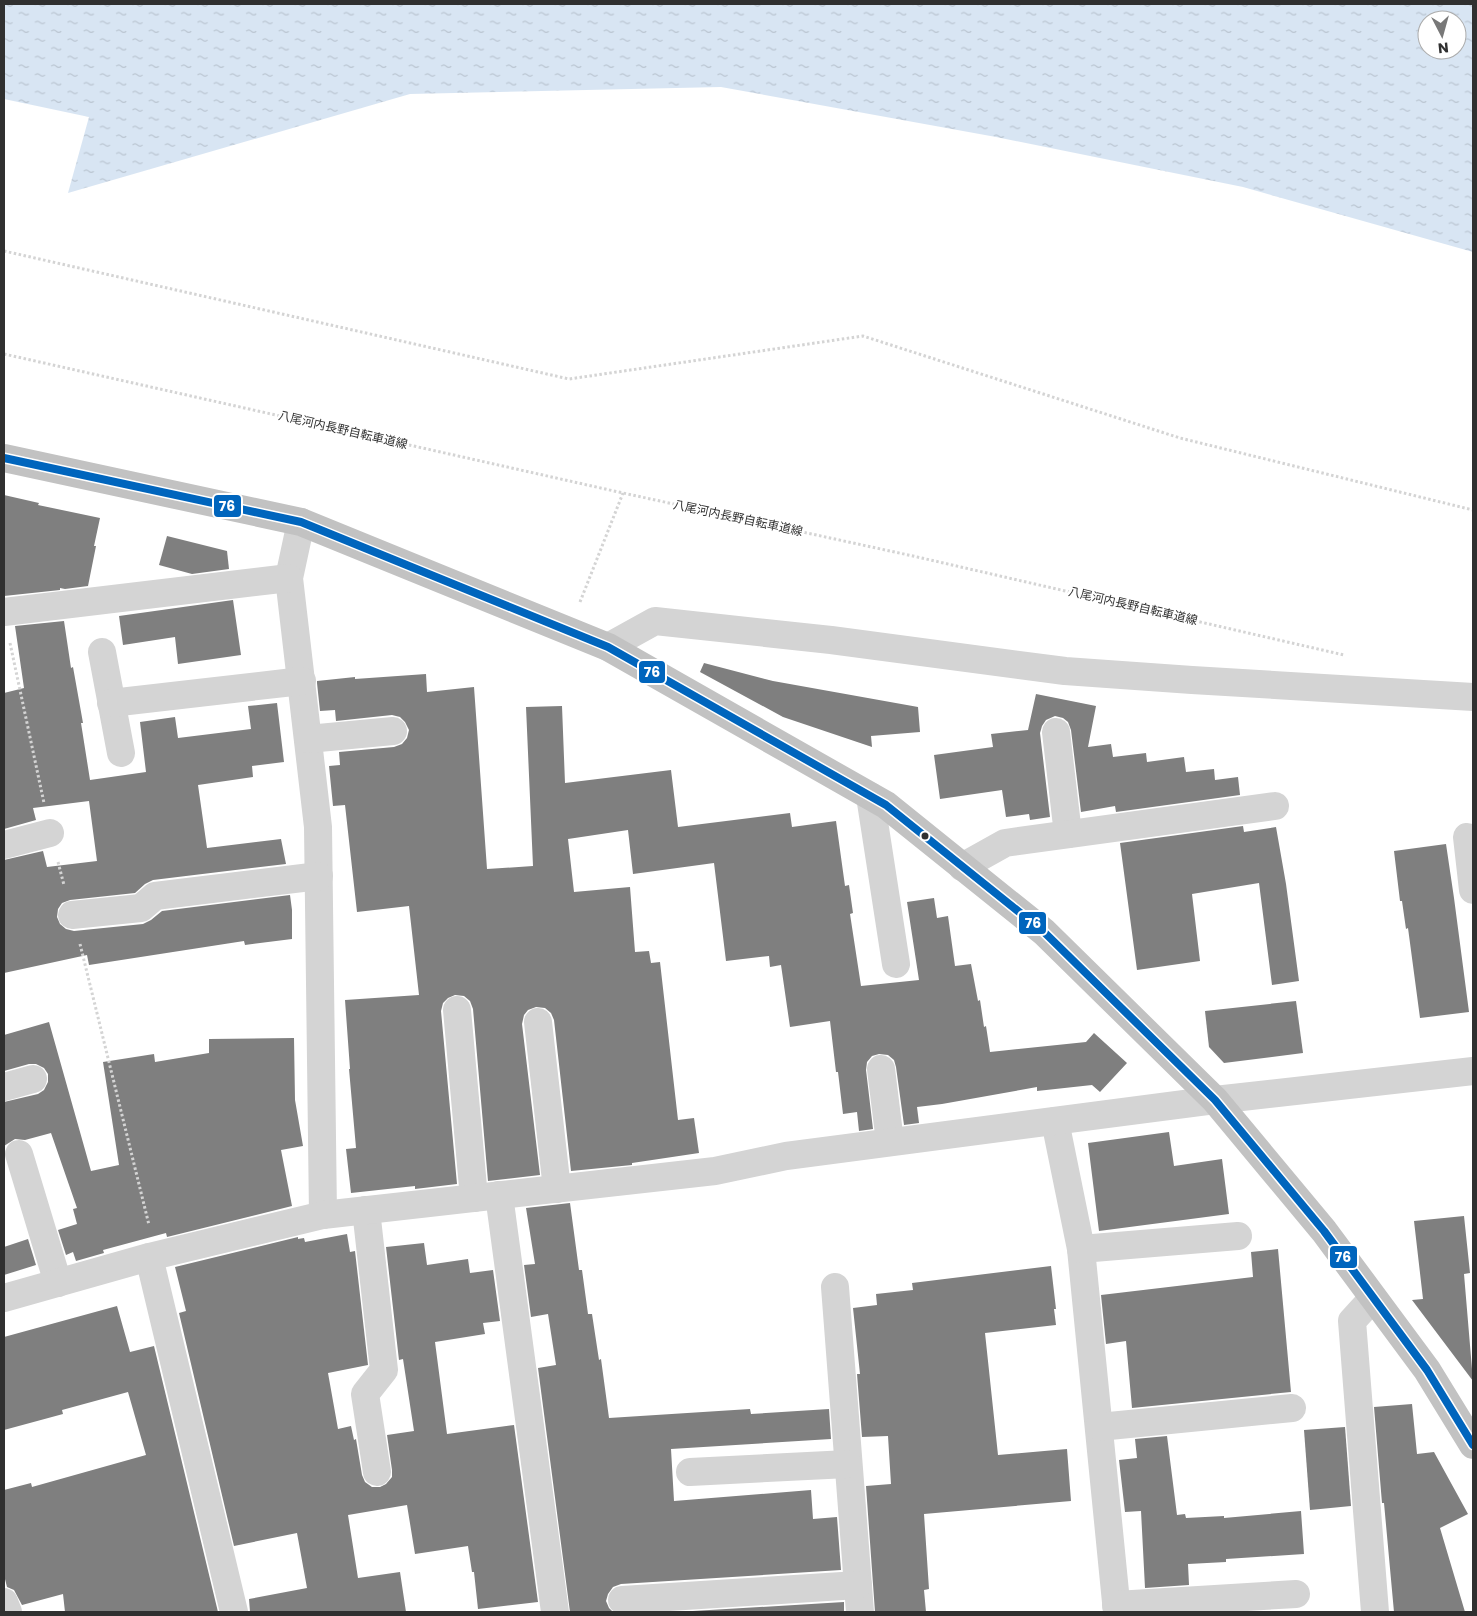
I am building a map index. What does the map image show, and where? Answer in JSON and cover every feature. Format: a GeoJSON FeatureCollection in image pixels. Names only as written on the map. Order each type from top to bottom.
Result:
{"type":"FeatureCollection","features":[{"type":"Feature","properties":{"kind":"highway"},"geometry":{"type":"LineString","coordinates":[[4,458],[301,522],[608,647],[886,805],[1044,932],[1215,1100],[1324,1231],[1427,1370],[1473,1445]]}},
{"type":"Feature","properties":{"kind":"street"},"geometry":{"type":"LineString","coordinates":[[301,522],[289,578],[318,827],[323,1215]]}},
{"type":"Feature","properties":{"kind":"street"},"geometry":{"type":"LineString","coordinates":[[4,612],[289,578]]}},
{"type":"Feature","properties":{"kind":"street"},"geometry":{"type":"LineString","coordinates":[[608,647],[656,621],[831,640],[1065,670],[1202,681],[1473,697]]}},
{"type":"Feature","properties":{"kind":"street"},"geometry":{"type":"LineString","coordinates":[[102,652],[121,753]]}},
{"type":"Feature","properties":{"kind":"street"},"geometry":{"type":"LineString","coordinates":[[111,703],[302,681]]}},
{"type":"Feature","properties":{"kind":"street"},"geometry":{"type":"LineString","coordinates":[[308,739],[393,731]]}},
{"type":"Feature","properties":{"kind":"street"},"geometry":{"type":"LineString","coordinates":[[1056,732],[1068,834]]}},
{"type":"Feature","properties":{"kind":"street"},"geometry":{"type":"LineString","coordinates":[[870,796],[896,964]]}},
{"type":"Feature","properties":{"kind":"street"},"geometry":{"type":"LineString","coordinates":[[962,867],[1005,842],[1275,806]]}},
{"type":"Feature","properties":{"kind":"street"},"geometry":{"type":"LineString","coordinates":[[4,845],[50,833]]}},
{"type":"Feature","properties":{"kind":"street"},"geometry":{"type":"LineString","coordinates":[[1467,836],[1473,890]]}},
{"type":"Feature","properties":{"kind":"street"},"geometry":{"type":"LineString","coordinates":[[72,915],[141,908],[155,896],[319,876]]}},
{"type":"Feature","properties":{"kind":"street"},"geometry":{"type":"LineString","coordinates":[[457,1010],[555,1612]]}},
{"type":"Feature","properties":{"kind":"street"},"geometry":{"type":"LineString","coordinates":[[538,1022],[557,1189]]}},
{"type":"Feature","properties":{"kind":"street"},"geometry":{"type":"LineString","coordinates":[[881,1069],[890,1142]]}},
{"type":"Feature","properties":{"kind":"street"},"geometry":{"type":"LineString","coordinates":[[4,1298],[149,1256],[323,1215],[715,1171],[786,1156],[890,1142],[1215,1100],[1473,1071]]}},
{"type":"Feature","properties":{"kind":"street"},"geometry":{"type":"LineString","coordinates":[[4,1087],[32,1079]]}},
{"type":"Feature","properties":{"kind":"street"},"geometry":{"type":"LineString","coordinates":[[1055,1121],[1081,1249],[1117,1609],[1296,1594]]}},
{"type":"Feature","properties":{"kind":"street"},"geometry":{"type":"LineString","coordinates":[[20,1154],[58,1283]]}},
{"type":"Feature","properties":{"kind":"street"},"geometry":{"type":"LineString","coordinates":[[366,1210],[384,1370],[365,1394],[378,1472]]}},
{"type":"Feature","properties":{"kind":"street"},"geometry":{"type":"LineString","coordinates":[[1081,1249],[1238,1236]]}},
{"type":"Feature","properties":{"kind":"street"},"geometry":{"type":"LineString","coordinates":[[149,1256],[234,1612]]}},
{"type":"Feature","properties":{"kind":"street"},"geometry":{"type":"LineString","coordinates":[[835,1287],[860,1612]]}},
{"type":"Feature","properties":{"kind":"street"},"geometry":{"type":"LineString","coordinates":[[1373,1298],[1352,1320],[1375,1612]]}},
{"type":"Feature","properties":{"kind":"street"},"geometry":{"type":"LineString","coordinates":[[1099,1427],[1292,1408]]}},
{"type":"Feature","properties":{"kind":"street"},"geometry":{"type":"LineString","coordinates":[[690,1472],[848,1464]]}},
{"type":"Feature","properties":{"kind":"street"},"geometry":{"type":"LineString","coordinates":[[622,1600],[858,1585]]}},
{"type":"Feature","properties":{"kind":"street"},"geometry":{"type":"LineString","coordinates":[[4,1602],[8,1612]]}},
{"type":"Feature","properties":{"kind":"path"},"geometry":{"type":"LineString","coordinates":[[4,251],[569,379],[863,336],[1180,438],[1473,510]]}},
{"type":"Feature","properties":{"kind":"path","name":"八尾河内長野自転車道線"},"geometry":{"type":"LineString","coordinates":[[4,354],[1034,583],[1352,657]]}},
{"type":"Feature","properties":{"kind":"path"},"geometry":{"type":"LineString","coordinates":[[579,604],[624,493]]}},
{"type":"Feature","properties":{"kind":"water"},"geometry":{"type":"Polygon","coordinates":[[[4,4],[1473,4],[1473,252],[1243,187],[996,137],[721,87],[410,94],[68,193],[89,117],[4,99],[4,4]]]}},
{"type":"Feature","properties":{"kind":"building"},"geometry":{"type":"Polygon","coordinates":[[[4,495],[39,503],[38,505],[100,518],[88,586],[4,596],[4,495]]]}},
{"type":"Feature","properties":{"kind":"building"},"geometry":{"type":"Polygon","coordinates":[[[167,536],[227,551],[229,569],[192,574],[159,565],[167,536]]]}},
{"type":"Feature","properties":{"kind":"building"},"geometry":{"type":"Polygon","coordinates":[[[233,600],[241,655],[178,664],[175,637],[123,645],[119,616],[233,600]]]}},
{"type":"Feature","properties":{"kind":"building"},"geometry":{"type":"Polygon","coordinates":[[[64,621],[71,668],[73,667],[83,723],[81,723],[90,780],[146,772],[140,722],[175,717],[178,738],[251,729],[248,706],[277,703],[284,762],[252,766],[253,777],[198,785],[207,848],[281,839],[286,864],[153,880],[135,893],[70,900],[62,903],[58,909],[57,917],[60,924],[66,929],[74,931],[143,924],[162,911],[290,895],[292,939],[245,945],[244,941],[89,965],[87,955],[4,973],[4,860],[43,851],[47,867],[97,861],[89,801],[33,808],[36,820],[4,829],[4,693],[24,688],[15,626],[64,621]]]}},
{"type":"Feature","properties":{"kind":"building"},"geometry":{"type":"Polygon","coordinates":[[[704,663],[773,681],[918,707],[920,732],[871,736],[872,747],[783,717],[700,672],[704,663]]]}},
{"type":"Feature","properties":{"kind":"building"},"geometry":{"type":"Polygon","coordinates":[[[426,674],[427,692],[474,687],[487,869],[533,866],[526,707],[562,706],[565,783],[671,770],[678,827],[790,813],[792,827],[836,821],[845,886],[849,885],[853,913],[850,914],[861,986],[919,980],[907,902],[934,898],[937,918],[948,916],[955,966],[971,964],[978,1001],[980,1000],[984,1027],[986,1026],[990,1052],[1086,1042],[1094,1033],[1127,1063],[1100,1092],[1092,1085],[1037,1091],[1037,1087],[917,1107],[919,1123],[904,1125],[894,1060],[888,1055],[879,1054],[872,1056],[867,1062],[866,1070],[873,1129],[859,1131],[857,1112],[843,1114],[830,1021],[790,1027],[781,965],[770,967],[769,956],[726,961],[714,863],[633,874],[628,830],[568,839],[574,892],[630,887],[635,952],[649,951],[651,963],[660,962],[678,1120],[694,1118],[699,1153],[632,1163],[632,1165],[571,1171],[554,1020],[551,1013],[545,1008],[536,1007],[528,1010],[524,1015],[522,1024],[540,1175],[488,1181],[473,1009],[470,1001],[464,996],[455,995],[443,1003],[441,1011],[457,1184],[415,1189],[415,1186],[351,1193],[346,1149],[356,1148],[345,1000],[419,995],[409,906],[357,912],[345,805],[333,806],[329,766],[340,765],[339,752],[394,747],[402,744],[407,738],[409,730],[400,717],[392,715],[336,721],[335,710],[320,711],[317,681],[355,677],[355,679],[426,674]]]}},
{"type":"Feature","properties":{"kind":"building"},"geometry":{"type":"Polygon","coordinates":[[[1036,694],[1096,706],[1088,747],[1111,744],[1113,757],[1146,753],[1147,762],[1184,757],[1186,772],[1214,769],[1215,780],[1238,777],[1240,795],[1116,812],[1115,806],[1081,812],[1071,730],[1068,722],[1063,718],[1055,716],[1046,720],[1040,733],[1050,817],[1030,820],[1029,814],[1006,817],[1002,790],[940,799],[934,755],[993,747],[991,734],[1028,730],[1036,694]]]}},
{"type":"Feature","properties":{"kind":"building"},"geometry":{"type":"Polygon","coordinates":[[[1243,826],[1244,832],[1276,827],[1299,981],[1272,985],[1259,883],[1192,894],[1200,961],[1137,970],[1120,843],[1243,826]]]}},
{"type":"Feature","properties":{"kind":"building"},"geometry":{"type":"Polygon","coordinates":[[[1446,844],[1469,1012],[1420,1018],[1408,928],[1406,929],[1402,901],[1400,901],[1394,851],[1446,844]]]}},
{"type":"Feature","properties":{"kind":"building"},"geometry":{"type":"Polygon","coordinates":[[[1296,1001],[1303,1053],[1224,1063],[1209,1047],[1205,1011],[1296,1001]]]}},
{"type":"Feature","properties":{"kind":"building"},"geometry":{"type":"Polygon","coordinates":[[[49,1022],[91,1171],[119,1165],[103,1062],[154,1054],[155,1062],[209,1053],[209,1039],[294,1038],[295,1100],[303,1146],[281,1150],[292,1206],[167,1237],[166,1233],[103,1250],[104,1253],[76,1261],[73,1252],[66,1255],[58,1230],[77,1224],[73,1209],[77,1208],[51,1133],[25,1140],[15,1139],[4,1146],[4,1102],[38,1094],[44,1090],[48,1082],[48,1074],[44,1068],[36,1064],[4,1071],[4,1035],[49,1022]]]}},
{"type":"Feature","properties":{"kind":"building"},"geometry":{"type":"Polygon","coordinates":[[[1169,1132],[1174,1166],[1222,1159],[1229,1214],[1099,1231],[1088,1143],[1169,1132]]]}},
{"type":"Feature","properties":{"kind":"building"},"geometry":{"type":"Polygon","coordinates":[[[570,1203],[579,1270],[582,1270],[588,1314],[592,1314],[599,1360],[601,1359],[609,1418],[750,1409],[751,1414],[829,1409],[831,1439],[671,1449],[674,1501],[811,1490],[813,1519],[837,1517],[841,1570],[621,1584],[613,1587],[606,1601],[613,1612],[570,1612],[538,1368],[556,1365],[548,1314],[531,1317],[524,1265],[535,1264],[526,1208],[570,1203]]]}},
{"type":"Feature","properties":{"kind":"building"},"geometry":{"type":"Polygon","coordinates":[[[1464,1216],[1470,1273],[1464,1274],[1473,1381],[1412,1300],[1423,1299],[1414,1221],[1464,1216]]]}},
{"type":"Feature","properties":{"kind":"building"},"geometry":{"type":"Polygon","coordinates":[[[347,1234],[350,1252],[355,1251],[368,1365],[328,1373],[338,1429],[351,1426],[354,1440],[356,1439],[362,1475],[365,1482],[372,1487],[380,1487],[386,1484],[392,1477],[387,1435],[414,1431],[403,1359],[399,1360],[386,1247],[424,1243],[427,1265],[468,1259],[470,1273],[493,1270],[500,1321],[483,1323],[485,1334],[435,1342],[447,1434],[514,1425],[538,1602],[478,1609],[474,1572],[472,1572],[468,1546],[415,1554],[407,1505],[348,1515],[358,1578],[400,1572],[406,1612],[250,1612],[249,1599],[307,1588],[297,1533],[234,1546],[179,1313],[186,1311],[175,1267],[298,1237],[298,1239],[304,1238],[305,1242],[347,1234]]]}},
{"type":"Feature","properties":{"kind":"building"},"geometry":{"type":"Polygon","coordinates":[[[28,1239],[36,1265],[4,1275],[4,1247],[28,1239]]]}},
{"type":"Feature","properties":{"kind":"building"},"geometry":{"type":"Polygon","coordinates":[[[1278,1249],[1291,1392],[1132,1408],[1126,1341],[1106,1344],[1101,1295],[1253,1277],[1251,1252],[1278,1249]]]}},
{"type":"Feature","properties":{"kind":"building"},"geometry":{"type":"Polygon","coordinates":[[[1051,1266],[1056,1325],[985,1333],[998,1455],[1067,1449],[1071,1501],[924,1514],[929,1589],[924,1590],[926,1612],[875,1612],[866,1486],[891,1484],[888,1436],[862,1437],[857,1374],[860,1374],[853,1308],[877,1305],[876,1294],[913,1290],[912,1283],[1051,1266]]]}},
{"type":"Feature","properties":{"kind":"building"},"geometry":{"type":"Polygon","coordinates":[[[117,1306],[130,1352],[154,1346],[218,1612],[65,1612],[63,1594],[22,1605],[14,1590],[7,1587],[4,1575],[4,1490],[31,1483],[32,1487],[146,1455],[128,1392],[62,1410],[63,1414],[4,1430],[4,1337],[117,1306]]]}},
{"type":"Feature","properties":{"kind":"building"},"geometry":{"type":"Polygon","coordinates":[[[1412,1404],[1417,1454],[1434,1452],[1468,1514],[1440,1528],[1465,1612],[1394,1612],[1374,1407],[1412,1404]]]}},
{"type":"Feature","properties":{"kind":"building"},"geometry":{"type":"Polygon","coordinates":[[[1345,1427],[1351,1506],[1310,1510],[1304,1430],[1345,1427]]]}},
{"type":"Feature","properties":{"kind":"building"},"geometry":{"type":"Polygon","coordinates":[[[1167,1436],[1177,1515],[1185,1514],[1186,1518],[1224,1516],[1224,1518],[1301,1511],[1304,1554],[1226,1559],[1226,1562],[1188,1564],[1189,1585],[1145,1588],[1141,1511],[1125,1512],[1119,1460],[1137,1458],[1135,1439],[1167,1436]]]}},
{"type":"Feature","properties":{"kind":"building"},"geometry":{"type":"Polygon","coordinates":[[[844,1602],[844,1612],[676,1612],[844,1602]]]}},
{"type":"Feature","properties":{"kind":"transit line","name":"76"},"geometry":{"type":"LineString","coordinates":[[4,458],[301,522],[608,647],[886,805],[1044,932],[1215,1100],[1324,1231],[1427,1370],[1473,1445]]}}]}
